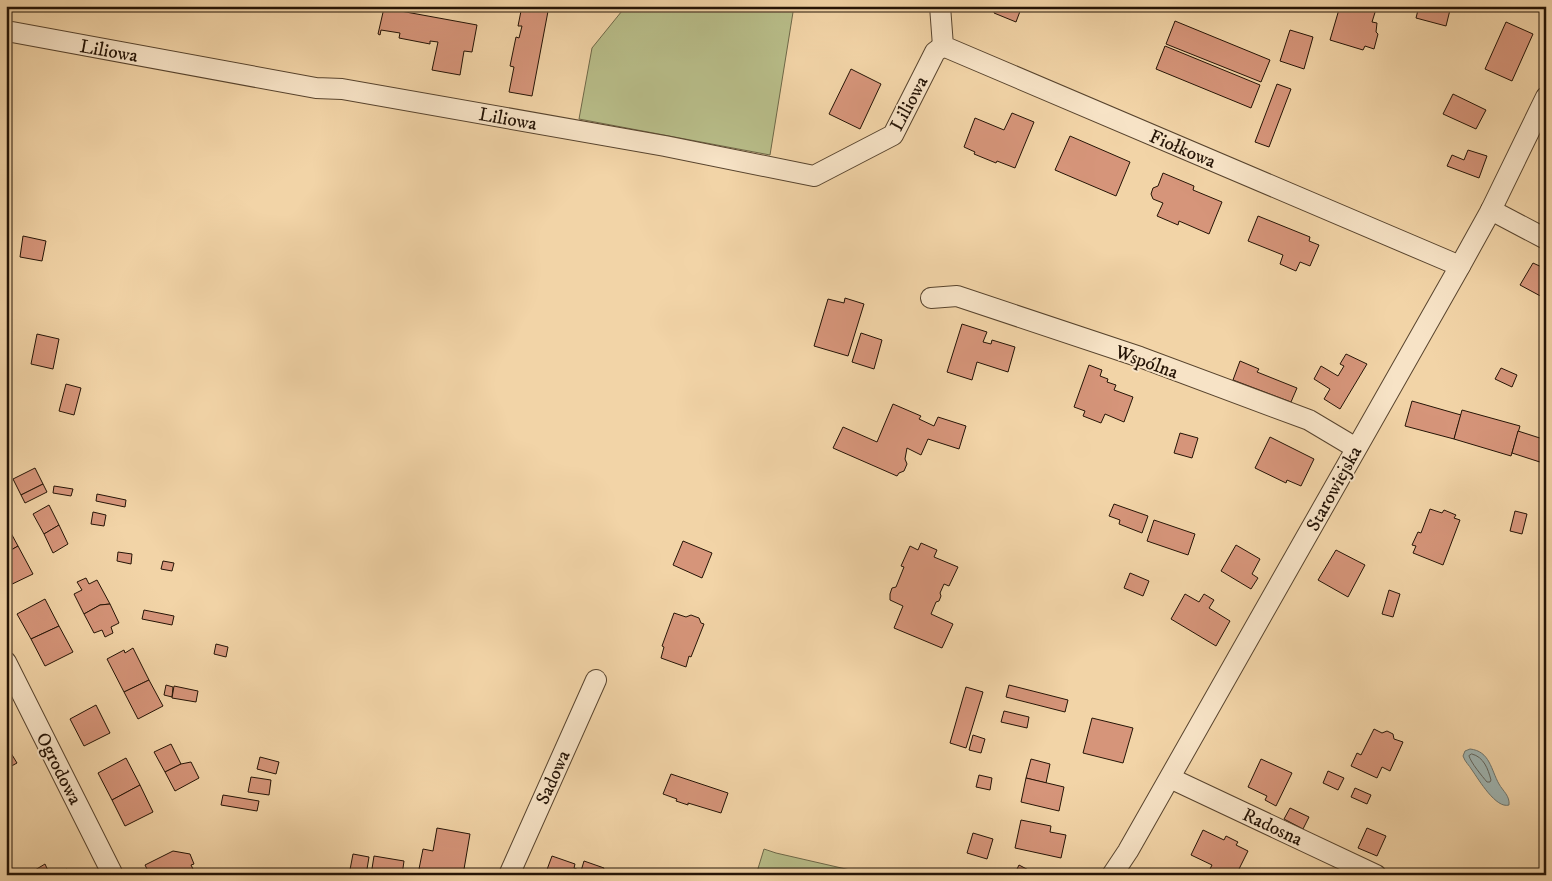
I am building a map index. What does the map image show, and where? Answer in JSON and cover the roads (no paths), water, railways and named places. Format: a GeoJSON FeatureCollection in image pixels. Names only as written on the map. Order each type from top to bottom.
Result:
{"type":"FeatureCollection","features":[{"type":"Feature","properties":{"kind":"street"},"geometry":{"type":"LineString","coordinates":[[940,6],[943,46]]}},
{"type":"Feature","properties":{"kind":"street","name":"Liliowa"},"geometry":{"type":"LineString","coordinates":[[12,32],[316,88],[342,89],[666,146],[814,176],[893,135],[935,52],[943,46]]}},
{"type":"Feature","properties":{"kind":"street","name":"Fiołkowa"},"geometry":{"type":"LineString","coordinates":[[943,46],[1460,266]]}},
{"type":"Feature","properties":{"kind":"street","name":"Starowiejska"},"geometry":{"type":"LineString","coordinates":[[1112,875],[1170,778],[1460,266],[1491,210],[1546,97]]}},
{"type":"Feature","properties":{"kind":"street"},"geometry":{"type":"LineString","coordinates":[[1491,210],[1546,239]]}},
{"type":"Feature","properties":{"kind":"street","name":"Wspólna"},"geometry":{"type":"LineString","coordinates":[[930,298],[957,296],[1140,358],[1309,420],[1356,448]]}},
{"type":"Feature","properties":{"kind":"street","name":"Ogrodowa"},"geometry":{"type":"LineString","coordinates":[[6,662],[114,875]]}},
{"type":"Feature","properties":{"kind":"street","name":"Sadowa"},"geometry":{"type":"LineString","coordinates":[[509,875],[596,680]]}},
{"type":"Feature","properties":{"kind":"street","name":"Radosna"},"geometry":{"type":"LineString","coordinates":[[1170,778],[1376,875]]}},
{"type":"Feature","properties":{"kind":"water"},"geometry":{"type":"Polygon","coordinates":[[[1470,749],[1482,753],[1486,757],[1507,796],[1509,805],[1499,803],[1483,787],[1463,756],[1465,751],[1470,749]]]}}]}
